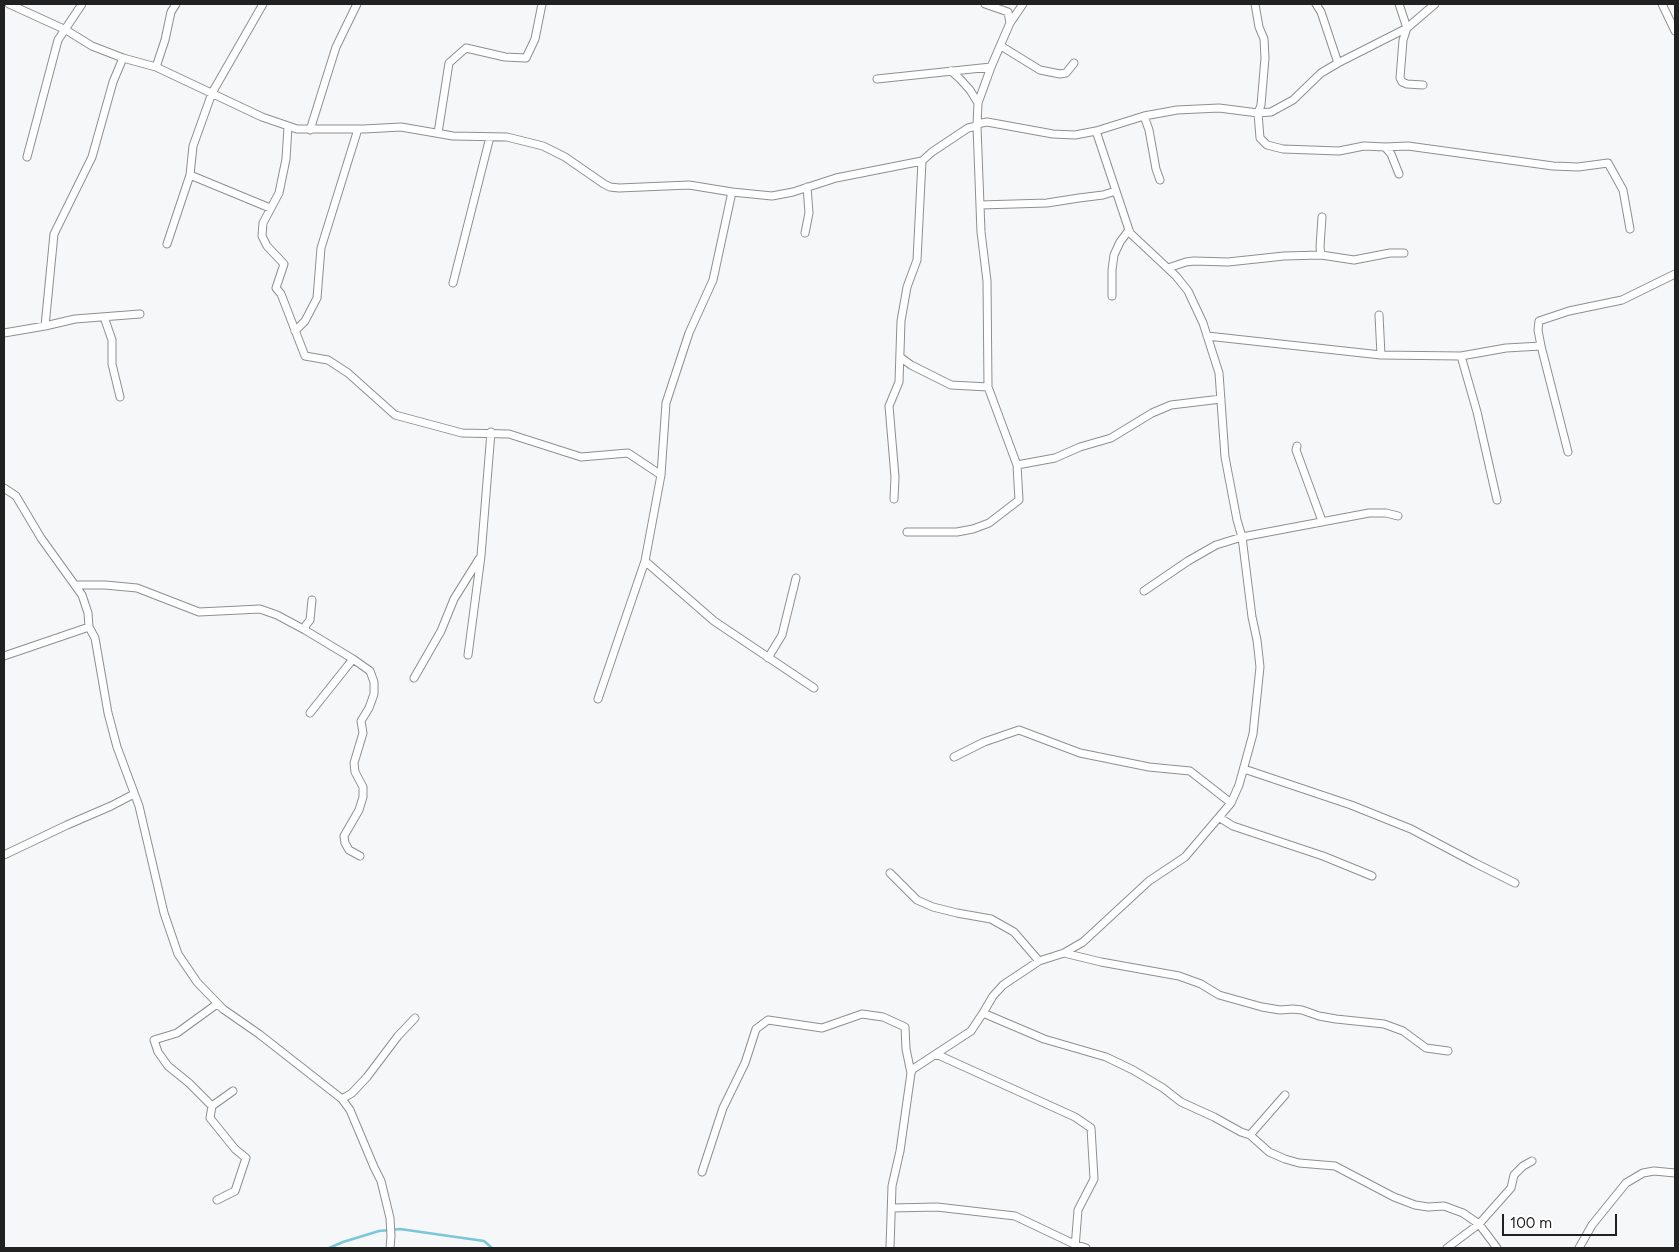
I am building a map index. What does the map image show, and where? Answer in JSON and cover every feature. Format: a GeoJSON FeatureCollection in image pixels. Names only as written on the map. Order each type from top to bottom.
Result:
{"type":"FeatureCollection","features":[{"type":"Feature","properties":{"kind":"street"},"geometry":{"type":"LineString","coordinates":[[9,4],[66,30],[92,46],[156,68],[288,127],[310,130],[401,127],[453,136],[507,137],[543,146],[565,157],[610,187],[689,185],[772,196],[782,195],[836,178],[922,161],[968,128],[987,122],[1053,134],[1075,135],[1096,131],[1144,116],[1178,110],[1219,108],[1258,113],[1271,112],[1293,100],[1322,73],[1338,63],[1407,28],[1435,4]]}},
{"type":"Feature","properties":{"kind":"street"},"geometry":{"type":"LineString","coordinates":[[26,157],[58,40],[82,4]]}},
{"type":"Feature","properties":{"kind":"street"},"geometry":{"type":"LineString","coordinates":[[156,68],[163,48],[171,12],[176,4]]}},
{"type":"Feature","properties":{"kind":"street"},"geometry":{"type":"LineString","coordinates":[[167,244],[190,175],[193,146],[212,93],[263,4]]}},
{"type":"Feature","properties":{"kind":"street"},"geometry":{"type":"LineString","coordinates":[[310,130],[336,47],[357,4]]}},
{"type":"Feature","properties":{"kind":"street"},"geometry":{"type":"LineString","coordinates":[[438,134],[450,63],[466,48],[526,58],[535,39],[542,4]]}},
{"type":"Feature","properties":{"kind":"street"},"geometry":{"type":"LineString","coordinates":[[986,4],[1008,12]]}},
{"type":"Feature","properties":{"kind":"street"},"geometry":{"type":"LineString","coordinates":[[999,4],[1008,12],[1010,23]]}},
{"type":"Feature","properties":{"kind":"street"},"geometry":{"type":"LineString","coordinates":[[906,532],[957,532],[973,529],[988,523],[1019,500],[1017,465],[988,387],[987,281],[981,232],[977,125],[978,103],[991,67],[1010,23],[1023,4]]}},
{"type":"Feature","properties":{"kind":"street"},"geometry":{"type":"LineString","coordinates":[[1255,4],[1259,27],[1264,39],[1265,58],[1261,105],[1258,113],[1260,138],[1267,145],[1272,147],[1339,151],[1364,146],[1408,146],[1553,166],[1578,167],[1608,163],[1623,190],[1630,229]]}},
{"type":"Feature","properties":{"kind":"street"},"geometry":{"type":"LineString","coordinates":[[1316,4],[1321,12],[1338,63]]}},
{"type":"Feature","properties":{"kind":"street"},"geometry":{"type":"LineString","coordinates":[[1399,4],[1407,28],[1403,40],[1400,78],[1402,82],[1407,84],[1423,85]]}},
{"type":"Feature","properties":{"kind":"street"},"geometry":{"type":"LineString","coordinates":[[1662,4],[1675,31]]}},
{"type":"Feature","properties":{"kind":"street"},"geometry":{"type":"LineString","coordinates":[[1001,46],[1040,70],[1060,74],[1066,73],[1074,63]]}},
{"type":"Feature","properties":{"kind":"street"},"geometry":{"type":"LineString","coordinates":[[45,326],[54,234],[92,157],[113,82],[123,58]]}},
{"type":"Feature","properties":{"kind":"street"},"geometry":{"type":"LineString","coordinates":[[877,79],[991,67]]}},
{"type":"Feature","properties":{"kind":"street"},"geometry":{"type":"LineString","coordinates":[[951,72],[965,84],[978,103]]}},
{"type":"Feature","properties":{"kind":"street"},"geometry":{"type":"LineString","coordinates":[[1144,116],[1160,180]]}},
{"type":"Feature","properties":{"kind":"street"},"geometry":{"type":"LineString","coordinates":[[288,127],[286,159],[279,192],[264,223],[262,236],[267,246],[284,264],[276,288],[281,294],[305,356],[328,360],[348,373],[395,415],[462,432],[509,434],[581,457],[628,453],[660,475]]}},
{"type":"Feature","properties":{"kind":"street"},"geometry":{"type":"LineString","coordinates":[[295,331],[306,321],[317,298],[321,248],[358,129]]}},
{"type":"Feature","properties":{"kind":"street"},"geometry":{"type":"LineString","coordinates":[[911,1072],[971,1031],[993,996],[1003,985],[1039,961],[1064,953],[1083,942],[1149,880],[1185,857],[1231,803],[1239,785],[1253,734],[1260,667],[1242,537],[1225,457],[1218,373],[1207,336],[1188,291],[1168,268],[1129,230],[1096,131]]}},
{"type":"Feature","properties":{"kind":"street"},"geometry":{"type":"LineString","coordinates":[[453,283],[490,137]]}},
{"type":"Feature","properties":{"kind":"street"},"geometry":{"type":"LineString","coordinates":[[1385,147],[1391,154],[1399,174]]}},
{"type":"Feature","properties":{"kind":"street"},"geometry":{"type":"LineString","coordinates":[[894,499],[895,477],[890,406],[899,382],[900,322],[907,287],[917,260],[922,161]]}},
{"type":"Feature","properties":{"kind":"street"},"geometry":{"type":"LineString","coordinates":[[190,175],[270,208]]}},
{"type":"Feature","properties":{"kind":"street"},"geometry":{"type":"LineString","coordinates":[[806,233],[809,213],[807,187]]}},
{"type":"Feature","properties":{"kind":"street"},"geometry":{"type":"LineString","coordinates":[[980,205],[1047,204],[1103,195],[1116,191]]}},
{"type":"Feature","properties":{"kind":"street"},"geometry":{"type":"LineString","coordinates":[[598,699],[645,561],[660,475],[666,403],[689,333],[713,280],[732,192]]}},
{"type":"Feature","properties":{"kind":"street"},"geometry":{"type":"LineString","coordinates":[[1321,256],[1322,217]]}},
{"type":"Feature","properties":{"kind":"street"},"geometry":{"type":"LineString","coordinates":[[1112,296],[1114,255],[1120,242],[1129,230]]}},
{"type":"Feature","properties":{"kind":"street"},"geometry":{"type":"LineString","coordinates":[[1168,268],[1194,261],[1228,262],[1284,256],[1321,256],[1354,260],[1390,253],[1404,253]]}},
{"type":"Feature","properties":{"kind":"street"},"geometry":{"type":"LineString","coordinates":[[1568,452],[1541,346],[1538,330],[1539,321],[1569,311],[1622,300],[1675,274]]}},
{"type":"Feature","properties":{"kind":"street"},"geometry":{"type":"LineString","coordinates":[[4,333],[75,319],[140,314]]}},
{"type":"Feature","properties":{"kind":"street"},"geometry":{"type":"LineString","coordinates":[[1380,315],[1381,355]]}},
{"type":"Feature","properties":{"kind":"street"},"geometry":{"type":"LineString","coordinates":[[104,317],[112,340],[112,364],[120,397]]}},
{"type":"Feature","properties":{"kind":"street"},"geometry":{"type":"LineString","coordinates":[[1207,336],[1381,355],[1461,356],[1506,348],[1541,346]]}},
{"type":"Feature","properties":{"kind":"street"},"geometry":{"type":"LineString","coordinates":[[1461,356],[1477,412],[1497,500]]}},
{"type":"Feature","properties":{"kind":"street"},"geometry":{"type":"LineString","coordinates":[[900,357],[911,365],[951,384],[988,387]]}},
{"type":"Feature","properties":{"kind":"street"},"geometry":{"type":"LineString","coordinates":[[1017,465],[1055,458],[1080,447],[1111,438],[1152,413],[1171,405],[1221,399]]}},
{"type":"Feature","properties":{"kind":"street"},"geometry":{"type":"LineString","coordinates":[[468,655],[481,556],[491,432]]}},
{"type":"Feature","properties":{"kind":"street"},"geometry":{"type":"LineString","coordinates":[[1297,446],[1296,450],[1322,521]]}},
{"type":"Feature","properties":{"kind":"street"},"geometry":{"type":"LineString","coordinates":[[4,488],[16,496],[40,538],[82,595],[88,613],[89,627],[95,638],[110,722],[144,824],[164,913],[178,954],[197,982],[223,1009],[259,1034],[342,1099],[350,1110],[381,1181],[391,1223],[390,1248]]}},
{"type":"Feature","properties":{"kind":"street"},"geometry":{"type":"LineString","coordinates":[[1144,591],[1188,560],[1216,545],[1242,537],[1289,530],[1322,521],[1369,513],[1386,513],[1398,516]]}},
{"type":"Feature","properties":{"kind":"street"},"geometry":{"type":"LineString","coordinates":[[414,678],[433,645],[454,599],[481,556]]}},
{"type":"Feature","properties":{"kind":"street"},"geometry":{"type":"LineString","coordinates":[[645,561],[714,621],[814,688]]}},
{"type":"Feature","properties":{"kind":"street"},"geometry":{"type":"LineString","coordinates":[[768,658],[782,635],[796,578]]}},
{"type":"Feature","properties":{"kind":"street"},"geometry":{"type":"LineString","coordinates":[[75,585],[137,588],[199,612],[260,609],[277,615],[305,630],[370,671],[374,682],[374,694],[369,708],[361,721],[364,733],[354,763],[355,772],[363,787],[363,797],[359,810],[344,836],[349,850],[360,856]]}},
{"type":"Feature","properties":{"kind":"street"},"geometry":{"type":"LineString","coordinates":[[305,630],[310,620],[312,600]]}},
{"type":"Feature","properties":{"kind":"street"},"geometry":{"type":"LineString","coordinates":[[4,656],[89,627]]}},
{"type":"Feature","properties":{"kind":"street"},"geometry":{"type":"LineString","coordinates":[[310,713],[353,659]]}},
{"type":"Feature","properties":{"kind":"street"},"geometry":{"type":"LineString","coordinates":[[954,757],[984,742],[1020,730],[1080,753],[1149,767],[1190,771],[1231,803]]}},
{"type":"Feature","properties":{"kind":"street"},"geometry":{"type":"LineString","coordinates":[[1244,769],[1352,805],[1411,829],[1475,864],[1515,883]]}},
{"type":"Feature","properties":{"kind":"street"},"geometry":{"type":"LineString","coordinates":[[4,855],[134,794]]}},
{"type":"Feature","properties":{"kind":"street"},"geometry":{"type":"LineString","coordinates":[[1220,818],[1233,826],[1323,856],[1372,876]]}},
{"type":"Feature","properties":{"kind":"street"},"geometry":{"type":"LineString","coordinates":[[890,873],[917,900],[933,907],[991,919],[1014,932],[1039,961]]}},
{"type":"Feature","properties":{"kind":"street"},"geometry":{"type":"LineString","coordinates":[[1064,953],[1101,962],[1178,976],[1201,984],[1219,995],[1262,1007],[1280,1010],[1302,1010],[1336,1019],[1384,1024],[1403,1031],[1426,1048],[1448,1051]]}},
{"type":"Feature","properties":{"kind":"street"},"geometry":{"type":"LineString","coordinates":[[212,1106],[189,1083],[168,1066],[158,1052],[154,1040],[177,1033],[218,1004]]}},
{"type":"Feature","properties":{"kind":"street"},"geometry":{"type":"LineString","coordinates":[[984,1013],[1044,1039],[1106,1057],[1133,1070],[1163,1088],[1181,1102],[1250,1135],[1269,1152],[1285,1159],[1299,1163],[1336,1166],[1394,1198],[1415,1205],[1428,1207],[1444,1206],[1463,1213],[1479,1224],[1497,1248]]}},
{"type":"Feature","properties":{"kind":"street"},"geometry":{"type":"LineString","coordinates":[[702,1172],[723,1108],[745,1064],[756,1028],[768,1020],[822,1028],[862,1014],[883,1017],[905,1027],[906,1049],[911,1072],[900,1151],[892,1186],[890,1248]]}},
{"type":"Feature","properties":{"kind":"street"},"geometry":{"type":"LineString","coordinates":[[342,1099],[352,1093],[367,1077],[398,1036],[416,1018]]}},
{"type":"Feature","properties":{"kind":"street"},"geometry":{"type":"LineString","coordinates":[[936,1054],[1075,1117],[1091,1128],[1094,1179],[1078,1210],[1074,1246]]}},
{"type":"Feature","properties":{"kind":"street"},"geometry":{"type":"LineString","coordinates":[[217,1200],[235,1191],[246,1158],[235,1149],[210,1118],[212,1106],[233,1090]]}},
{"type":"Feature","properties":{"kind":"street"},"geometry":{"type":"LineString","coordinates":[[1250,1135],[1285,1096]]}},
{"type":"Feature","properties":{"kind":"street"},"geometry":{"type":"LineString","coordinates":[[1447,1248],[1479,1224],[1511,1188],[1514,1175],[1523,1166],[1532,1161]]}},
{"type":"Feature","properties":{"kind":"street"},"geometry":{"type":"LineString","coordinates":[[1579,1248],[1592,1225],[1626,1183],[1643,1173],[1654,1171],[1675,1173]]}},
{"type":"Feature","properties":{"kind":"street"},"geometry":{"type":"LineString","coordinates":[[892,1208],[937,1207],[1015,1216],[1074,1246],[1086,1248]]}},
{"type":"Feature","properties":{"kind":"waterway"},"geometry":{"type":"LineString","coordinates":[[329,1248],[379,1231],[400,1229],[484,1241],[492,1248]]}}]}
